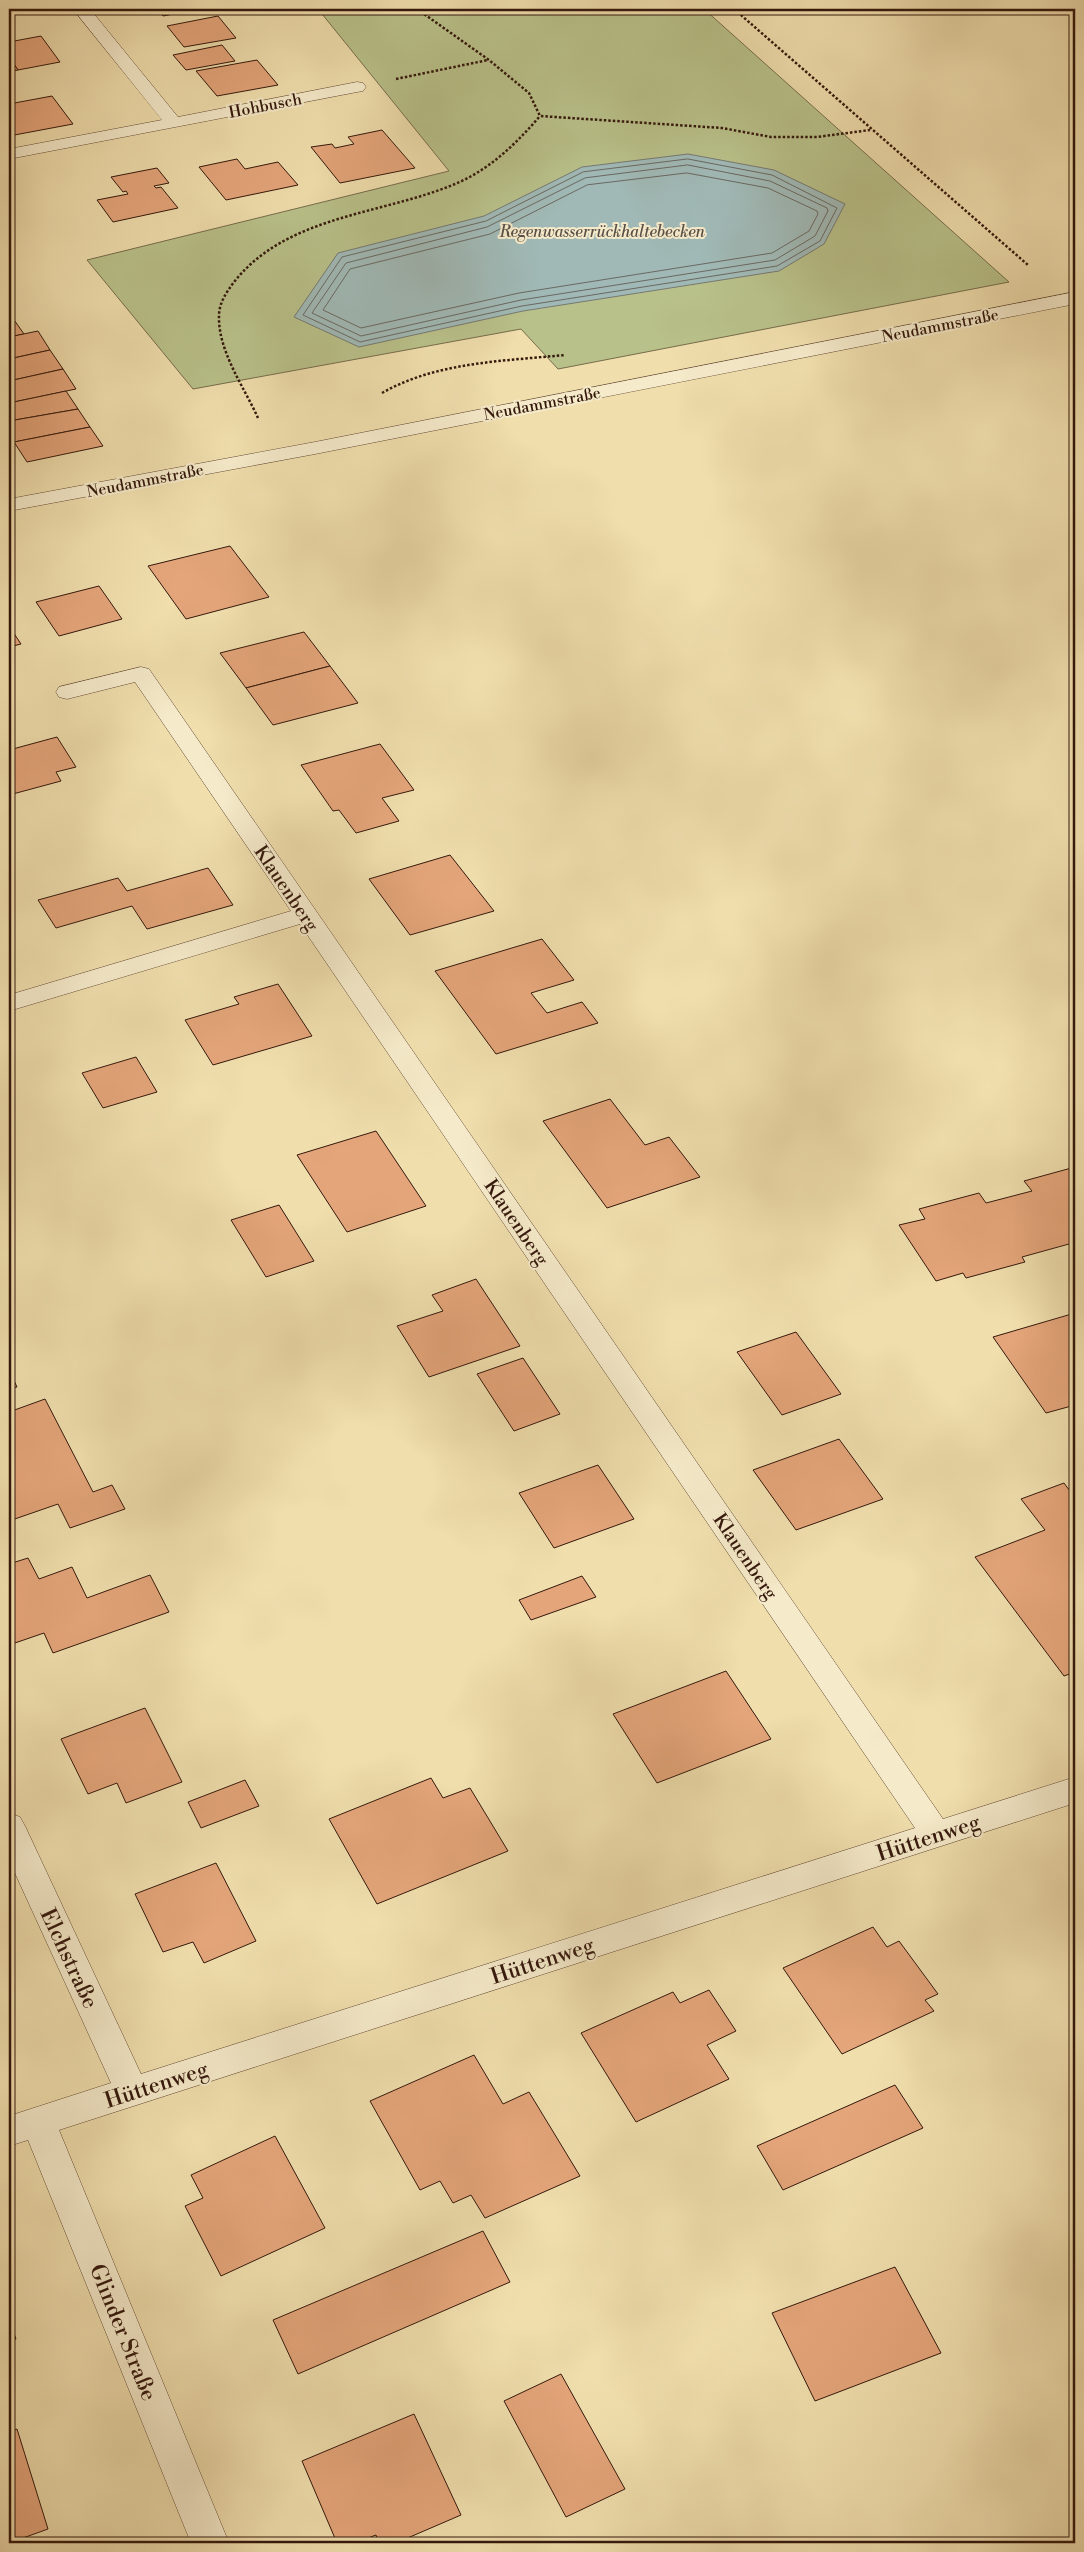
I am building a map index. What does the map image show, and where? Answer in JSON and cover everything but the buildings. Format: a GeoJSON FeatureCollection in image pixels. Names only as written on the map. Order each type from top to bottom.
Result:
{"type":"FeatureCollection","features":[{"type":"Feature","properties":{"kind":"street"},"geometry":{"type":"LineString","coordinates":[[81,9],[174,122]]}},
{"type":"Feature","properties":{"kind":"street","name":"Hohbusch"},"geometry":{"type":"LineString","coordinates":[[9,154],[357,87]]}},
{"type":"Feature","properties":{"kind":"street","name":"Neudammstraße"},"geometry":{"type":"LineString","coordinates":[[9,505],[275,455],[1072,299]]}},
{"type":"Feature","properties":{"kind":"street","name":"Klauenberg"},"geometry":{"type":"LineString","coordinates":[[67,692],[141,674],[936,1834]]}},
{"type":"Feature","properties":{"kind":"street"},"geometry":{"type":"LineString","coordinates":[[9,1003],[306,915]]}},
{"type":"Feature","properties":{"kind":"street","name":"Hüttenweg"},"geometry":{"type":"LineString","coordinates":[[23,2126],[1075,1790]]}},
{"type":"Feature","properties":{"kind":"street","name":"Elchstraße"},"geometry":{"type":"LineString","coordinates":[[9,1826],[132,2091]]}},
{"type":"Feature","properties":{"kind":"street","name":"Glinder Straße"},"geometry":{"type":"LineString","coordinates":[[23,2126],[210,2543]]}},
{"type":"Feature","properties":{"kind":"path"},"geometry":{"type":"LineString","coordinates":[[417,9],[489,60],[529,93],[540,116]]}},
{"type":"Feature","properties":{"kind":"path"},"geometry":{"type":"LineString","coordinates":[[734,9],[870,130],[1072,299]]}},
{"type":"Feature","properties":{"kind":"path"},"geometry":{"type":"LineString","coordinates":[[357,87],[489,60]]}},
{"type":"Feature","properties":{"kind":"path"},"geometry":{"type":"LineString","coordinates":[[540,116],[722,128],[771,137],[817,137],[870,130]]}},
{"type":"Feature","properties":{"kind":"path"},"geometry":{"type":"LineString","coordinates":[[275,455],[221,337],[220,305],[235,279],[275,246],[303,232],[454,184],[480,172],[517,144],[540,116]]}},
{"type":"Feature","properties":{"kind":"green space"},"geometry":{"type":"Polygon","coordinates":[[[318,9],[704,9],[1009,282],[558,369],[521,329],[193,389],[87,260],[449,171],[318,9]]]}},
{"type":"Feature","properties":{"kind":"water","name":"Regenwasserrückhaltebecken"},"geometry":{"type":"Polygon","coordinates":[[[688,154],[774,170],[845,204],[824,244],[779,271],[523,311],[359,347],[294,317],[338,253],[484,216],[582,167],[688,154]]]}}]}
